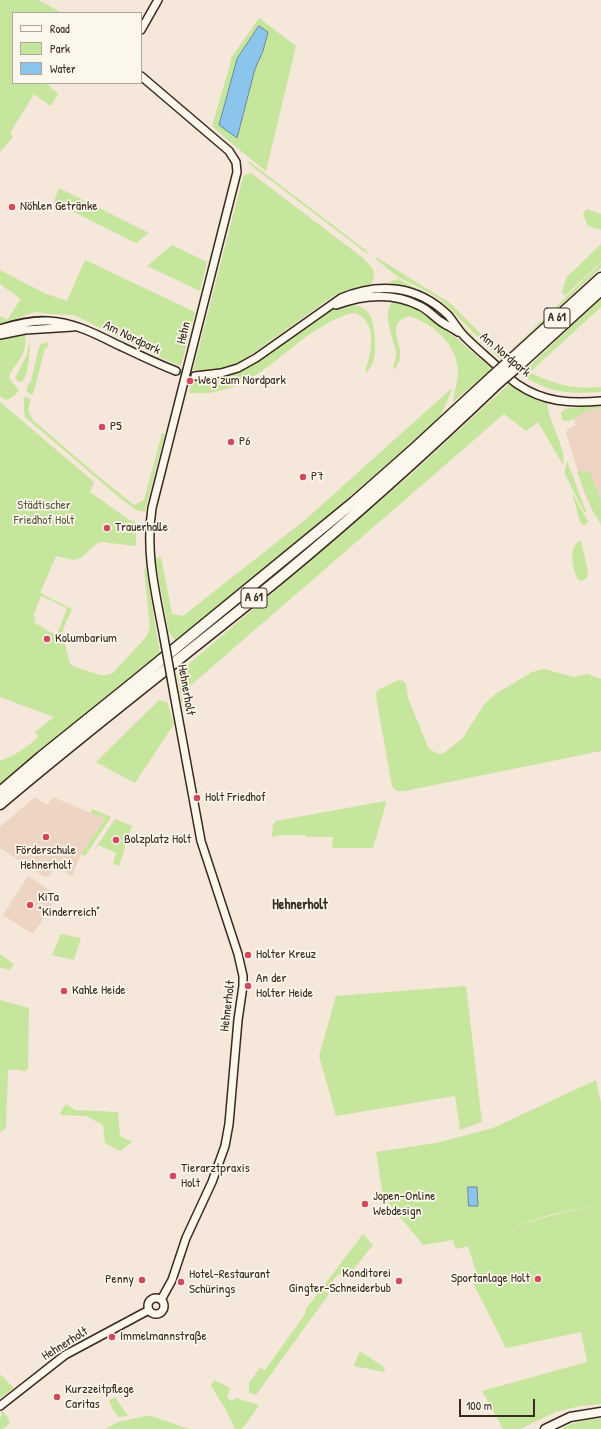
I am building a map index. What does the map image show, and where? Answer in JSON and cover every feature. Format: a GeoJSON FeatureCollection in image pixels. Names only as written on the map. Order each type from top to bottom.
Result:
{"type":"FeatureCollection","features":[{"type":"Feature","properties":{"kind":"highway","name":"A 61"},"geometry":{"type":"LineString","coordinates":[[0,804],[102,719],[294,566],[431,446],[496,380],[601,278]]}},
{"type":"Feature","properties":{"kind":"highway","name":"A 61"},"geometry":{"type":"LineString","coordinates":[[516,361],[601,290]]}},
{"type":"Feature","properties":{"kind":"highway","name":"A 61"},"geometry":{"type":"LineString","coordinates":[[0,792],[354,502],[496,380]]}},
{"type":"Feature","properties":{"kind":"main road"},"geometry":{"type":"LineString","coordinates":[[545,1429],[570,1418],[601,1412]]}},
{"type":"Feature","properties":{"kind":"street"},"geometry":{"type":"LineString","coordinates":[[142,28],[158,0]]}},
{"type":"Feature","properties":{"kind":"street","name":"Hehn"},"geometry":{"type":"LineString","coordinates":[[142,77],[230,151],[236,162],[237,172],[152,508],[149,530],[150,557],[164,638]]}},
{"type":"Feature","properties":{"kind":"street","name":"Am Nordpark"},"geometry":{"type":"LineString","coordinates":[[195,376],[221,373],[238,368],[256,358],[326,309],[342,303],[367,297],[386,296],[402,299],[421,306],[440,321],[464,336],[517,384],[536,394],[559,402],[581,403],[601,401]]}},
{"type":"Feature","properties":{"kind":"street","name":"Am Nordpark"},"geometry":{"type":"LineString","coordinates":[[0,329],[37,321],[65,323],[89,331],[158,365],[176,371]]}},
{"type":"Feature","properties":{"kind":"street","name":"Am Nordpark"},"geometry":{"type":"LineString","coordinates":[[0,335],[26,330],[77,327]]}},
{"type":"Feature","properties":{"kind":"street","name":"Hehnerholt"},"geometry":{"type":"LineString","coordinates":[[161,1300],[172,1280],[186,1238],[212,1182],[225,1146],[243,986],[243,976],[238,954],[201,841],[164,638]]}},
{"type":"Feature","properties":{"kind":"street","name":"Hehnerholt"},"geometry":{"type":"LineString","coordinates":[[149,1310],[148,1308],[150,1302],[155,1299],[161,1300]]}},
{"type":"Feature","properties":{"kind":"street","name":"Hehnerholt"},"geometry":{"type":"LineString","coordinates":[[149,1310],[156,1314],[162,1312],[164,1307],[161,1300]]}},
{"type":"Feature","properties":{"kind":"street","name":"Hehnerholt"},"geometry":{"type":"LineString","coordinates":[[2,1405],[65,1355],[149,1310]]}},
{"type":"Feature","properties":{"kind":"shaded area"},"geometry":{"type":"Polygon","coordinates":[[[601,405],[601,525],[584,492],[566,432],[569,428],[576,425],[568,408],[601,405]]]}},
{"type":"Feature","properties":{"kind":"shaded area","name":"Förderschule Hehnerholt"},"geometry":{"type":"Polygon","coordinates":[[[35,797],[47,805],[53,797],[105,819],[81,854],[72,876],[56,866],[49,876],[45,877],[0,848],[0,827],[35,797]]]}},
{"type":"Feature","properties":{"kind":"shaded area","name":"KiTa \"Kinderreich\""},"geometry":{"type":"Polygon","coordinates":[[[28,876],[58,896],[33,934],[3,915],[28,876]]]}},
{"type":"Feature","properties":{"kind":"green space"},"geometry":{"type":"Polygon","coordinates":[[[0,0],[38,0],[60,12],[12,12],[12,84],[47,84],[58,94],[51,106],[34,94],[10,133],[13,137],[0,152],[0,0]]]}},
{"type":"Feature","properties":{"kind":"green space"},"geometry":{"type":"Polygon","coordinates":[[[259,18],[296,46],[266,171],[212,126],[231,58],[259,18]],[[259,26],[237,138],[255,69],[263,51],[259,26]]]}},
{"type":"Feature","properties":{"kind":"green space"},"geometry":{"type":"Polygon","coordinates":[[[250,162],[368,252],[369,254],[248,163],[250,162]]]}},
{"type":"Feature","properties":{"kind":"green space"},"geometry":{"type":"Polygon","coordinates":[[[251,173],[363,258],[373,269],[374,279],[370,285],[332,297],[242,361],[230,366],[206,370],[193,370],[243,177],[251,173]]]}},
{"type":"Feature","properties":{"kind":"green space"},"geometry":{"type":"Polygon","coordinates":[[[59,188],[149,233],[136,243],[54,202],[59,188]]]}},
{"type":"Feature","properties":{"kind":"green space"},"geometry":{"type":"Polygon","coordinates":[[[587,209],[601,214],[601,230],[588,226],[583,214],[587,209]]]}},
{"type":"Feature","properties":{"kind":"green space"},"geometry":{"type":"Polygon","coordinates":[[[601,244],[601,262],[566,295],[564,295],[562,291],[567,277],[601,244]]]}},
{"type":"Feature","properties":{"kind":"green space"},"geometry":{"type":"Polygon","coordinates":[[[172,245],[207,262],[200,291],[147,266],[172,245]]]}},
{"type":"Feature","properties":{"kind":"green space"},"geometry":{"type":"Polygon","coordinates":[[[376,257],[450,303],[505,356],[601,263],[601,268],[501,360],[441,300],[398,277],[377,260],[376,257]]]}},
{"type":"Feature","properties":{"kind":"green space"},"geometry":{"type":"Polygon","coordinates":[[[85,260],[195,312],[181,366],[161,358],[74,315],[35,312],[0,324],[0,316],[7,320],[21,299],[0,284],[0,270],[44,293],[67,301],[85,260]]]}},
{"type":"Feature","properties":{"kind":"green space"},"geometry":{"type":"Polygon","coordinates":[[[398,279],[441,302],[498,361],[497,362],[475,342],[437,301],[415,290],[389,282],[398,279]]]}},
{"type":"Feature","properties":{"kind":"green space"},"geometry":{"type":"Polygon","coordinates":[[[601,298],[601,307],[530,372],[555,383],[573,387],[601,387],[601,392],[579,393],[550,389],[521,374],[601,298]]]}},
{"type":"Feature","properties":{"kind":"green space"},"geometry":{"type":"Polygon","coordinates":[[[394,301],[414,306],[422,311],[492,369],[453,402],[458,371],[457,361],[453,352],[442,336],[435,330],[427,324],[410,316],[402,319],[396,327],[400,356],[394,370],[396,352],[389,325],[388,311],[390,305],[394,301]]]}},
{"type":"Feature","properties":{"kind":"green space"},"geometry":{"type":"Polygon","coordinates":[[[350,305],[363,308],[368,312],[373,322],[375,354],[372,365],[367,372],[365,371],[368,364],[371,347],[370,330],[362,317],[355,313],[339,318],[310,334],[248,380],[215,392],[189,393],[192,380],[216,379],[251,366],[325,313],[350,305]]]}},
{"type":"Feature","properties":{"kind":"green space"},"geometry":{"type":"Polygon","coordinates":[[[25,334],[24,351],[9,378],[19,391],[11,398],[6,400],[0,396],[0,339],[25,334]]]}},
{"type":"Feature","properties":{"kind":"green space"},"geometry":{"type":"Polygon","coordinates":[[[30,338],[27,371],[23,381],[19,382],[15,378],[27,354],[30,338]]]}},
{"type":"Feature","properties":{"kind":"green space"},"geometry":{"type":"Polygon","coordinates":[[[49,342],[48,347],[45,348],[33,395],[28,393],[27,388],[31,381],[39,347],[41,344],[49,342]]]}},
{"type":"Feature","properties":{"kind":"green space"},"geometry":{"type":"Polygon","coordinates":[[[510,383],[529,396],[547,403],[548,410],[563,452],[563,465],[538,422],[526,431],[504,414],[190,686],[182,704],[177,674],[407,478],[510,383]]]}},
{"type":"Feature","properties":{"kind":"green space"},"geometry":{"type":"Polygon","coordinates":[[[452,388],[441,414],[435,422],[301,539],[176,641],[169,633],[155,559],[161,557],[172,614],[183,616],[305,520],[452,388]]]}},
{"type":"Feature","properties":{"kind":"green space"},"geometry":{"type":"Polygon","coordinates":[[[24,397],[31,399],[28,411],[33,420],[134,505],[144,500],[162,433],[165,434],[145,512],[136,510],[120,498],[25,417],[24,397]]]}},
{"type":"Feature","properties":{"kind":"green space","name":"Städtischer Friedhof Holt"},"geometry":{"type":"Polygon","coordinates":[[[0,402],[94,482],[90,492],[128,519],[136,522],[136,546],[102,542],[96,544],[81,558],[74,560],[56,556],[40,593],[72,609],[63,630],[63,636],[70,664],[100,675],[113,673],[147,636],[150,627],[144,569],[146,569],[160,654],[0,785],[0,761],[16,754],[30,745],[38,737],[35,732],[54,717],[0,697],[0,402]],[[41,596],[33,616],[36,617],[34,623],[57,635],[67,608],[41,596]]]}},
{"type":"Feature","properties":{"kind":"green space"},"geometry":{"type":"Polygon","coordinates":[[[601,405],[601,408],[588,410],[570,421],[564,421],[562,419],[561,413],[564,409],[601,405]]]}},
{"type":"Feature","properties":{"kind":"green space"},"geometry":{"type":"Polygon","coordinates":[[[567,461],[587,514],[583,510],[565,474],[567,461]]]}},
{"type":"Feature","properties":{"kind":"green space"},"geometry":{"type":"Polygon","coordinates":[[[588,471],[601,500],[601,525],[591,507],[577,472],[588,471]]]}},
{"type":"Feature","properties":{"kind":"green space"},"geometry":{"type":"Polygon","coordinates":[[[572,492],[588,521],[586,525],[580,522],[572,492]]]}},
{"type":"Feature","properties":{"kind":"green space"},"geometry":{"type":"Polygon","coordinates":[[[579,541],[582,545],[588,572],[587,578],[582,581],[578,580],[574,571],[572,560],[574,549],[579,541]]]}},
{"type":"Feature","properties":{"kind":"green space"},"geometry":{"type":"Polygon","coordinates":[[[544,669],[574,677],[588,674],[601,679],[601,751],[405,791],[397,791],[392,786],[377,702],[376,693],[378,690],[398,680],[403,681],[406,684],[408,698],[429,749],[438,754],[444,753],[463,738],[483,706],[494,695],[532,672],[544,669]]]}},
{"type":"Feature","properties":{"kind":"green space"},"geometry":{"type":"Polygon","coordinates":[[[159,700],[167,702],[174,724],[135,783],[96,762],[159,700]]]}},
{"type":"Feature","properties":{"kind":"green space"},"geometry":{"type":"Polygon","coordinates":[[[385,801],[386,804],[373,848],[332,848],[333,837],[281,835],[272,837],[273,825],[276,821],[385,801]]]}},
{"type":"Feature","properties":{"kind":"green space"},"geometry":{"type":"Polygon","coordinates":[[[92,809],[111,817],[85,856],[81,854],[105,819],[91,813],[92,809]]]}},
{"type":"Feature","properties":{"kind":"green space","name":"Bolzplatz Holt"},"geometry":{"type":"Polygon","coordinates":[[[115,819],[132,826],[124,843],[126,844],[119,866],[113,864],[116,853],[98,845],[95,849],[115,819]]]}},
{"type":"Feature","properties":{"kind":"green space"},"geometry":{"type":"Polygon","coordinates":[[[61,934],[81,938],[74,960],[52,955],[61,934]]]}},
{"type":"Feature","properties":{"kind":"green space"},"geometry":{"type":"Polygon","coordinates":[[[0,954],[14,964],[10,970],[0,967],[0,954]]]}},
{"type":"Feature","properties":{"kind":"green space"},"geometry":{"type":"Polygon","coordinates":[[[466,986],[482,1122],[460,1130],[455,1096],[336,1116],[319,1056],[336,996],[466,986]]]}},
{"type":"Feature","properties":{"kind":"green space"},"geometry":{"type":"Polygon","coordinates":[[[0,1000],[29,1008],[28,1070],[25,1070],[25,1072],[20,1070],[8,1070],[6,1128],[0,1132],[1,1097],[0,1000]]]}},
{"type":"Feature","properties":{"kind":"green space"},"geometry":{"type":"Polygon","coordinates":[[[596,1080],[601,1103],[601,1204],[601,1404],[580,1406],[556,1412],[520,1429],[503,1429],[482,1391],[587,1362],[581,1332],[506,1348],[473,1283],[477,1275],[468,1246],[456,1249],[453,1240],[423,1245],[383,1196],[376,1152],[436,1143],[493,1128],[596,1080]],[[601,1204],[546,1216],[520,1225],[509,1235],[521,1225],[546,1217],[601,1204]]]}},
{"type":"Feature","properties":{"kind":"green space"},"geometry":{"type":"Polygon","coordinates":[[[66,1104],[75,1110],[118,1112],[120,1136],[132,1142],[120,1151],[105,1143],[103,1125],[86,1116],[62,1115],[60,1113],[66,1104]]]}},
{"type":"Feature","properties":{"kind":"green space"},"geometry":{"type":"Polygon","coordinates":[[[363,1234],[373,1245],[351,1272],[337,1275],[325,1291],[329,1294],[256,1395],[249,1393],[249,1383],[260,1368],[265,1370],[304,1316],[306,1309],[363,1234]]]}},
{"type":"Feature","properties":{"kind":"green space"},"geometry":{"type":"Polygon","coordinates":[[[360,1351],[385,1368],[384,1372],[354,1366],[360,1351]]]}},
{"type":"Feature","properties":{"kind":"green space"},"geometry":{"type":"Polygon","coordinates":[[[0,1374],[14,1388],[0,1398],[0,1374]]]}},
{"type":"Feature","properties":{"kind":"green space"},"geometry":{"type":"Polygon","coordinates":[[[214,1380],[230,1388],[227,1398],[232,1401],[236,1398],[258,1405],[242,1429],[235,1429],[226,1410],[211,1386],[214,1380]]]}},
{"type":"Feature","properties":{"kind":"green space"},"geometry":{"type":"Polygon","coordinates":[[[115,1397],[128,1416],[119,1417],[113,1410],[109,1400],[115,1397]]]}},
{"type":"Feature","properties":{"kind":"green space"},"geometry":{"type":"Polygon","coordinates":[[[3,1411],[9,1420],[9,1424],[3,1429],[0,1429],[0,1417],[3,1411]]]}},
{"type":"Feature","properties":{"kind":"green space"},"geometry":{"type":"Polygon","coordinates":[[[151,1416],[189,1429],[105,1429],[118,1422],[151,1416]]]}},
{"type":"Feature","properties":{"kind":"green space"},"geometry":{"type":"Polygon","coordinates":[[[601,1418],[601,1429],[560,1429],[575,1423],[601,1418]]]}},
{"type":"Feature","properties":{"kind":"water"},"geometry":{"type":"Polygon","coordinates":[[[259,26],[268,32],[263,51],[255,69],[237,138],[219,125],[237,59],[259,26]]]}},
{"type":"Feature","properties":{"kind":"water"},"geometry":{"type":"Polygon","coordinates":[[[468,1187],[477,1187],[478,1206],[469,1206],[468,1187]]]}},
{"type":"Feature","properties":{"kind":"tunnel"},"geometry":{"type":"LineString","coordinates":[[176,371],[195,376]]}},
{"type":"Feature","properties":{"kind":"place","name":"Nöhlen Getränke"},"geometry":{"type":"Point","coordinates":[12,207]}},
{"type":"Feature","properties":{"kind":"place","name":"Weg zum Nordpark"},"geometry":{"type":"Point","coordinates":[190,381]}},
{"type":"Feature","properties":{"kind":"place","name":"P5"},"geometry":{"type":"Point","coordinates":[102,427]}},
{"type":"Feature","properties":{"kind":"place","name":"P6"},"geometry":{"type":"Point","coordinates":[231,442]}},
{"type":"Feature","properties":{"kind":"place","name":"P7"},"geometry":{"type":"Point","coordinates":[303,477]}},
{"type":"Feature","properties":{"kind":"place","name":"Trauerhalle"},"geometry":{"type":"Point","coordinates":[107,528]}},
{"type":"Feature","properties":{"kind":"place","name":"Kolumbarium"},"geometry":{"type":"Point","coordinates":[47,639]}},
{"type":"Feature","properties":{"kind":"place","name":"Holt Friedhof"},"geometry":{"type":"Point","coordinates":[197,798]}},
{"type":"Feature","properties":{"kind":"place","name":"Förderschule Hehnerholt"},"geometry":{"type":"Point","coordinates":[46,837]}},
{"type":"Feature","properties":{"kind":"place","name":"Bolzplatz Holt"},"geometry":{"type":"Point","coordinates":[116,840]}},
{"type":"Feature","properties":{"kind":"place","name":"KiTa \"Kinderreich\""},"geometry":{"type":"Point","coordinates":[30,905]}},
{"type":"Feature","properties":{"kind":"place","name":"Holter Kreuz"},"geometry":{"type":"Point","coordinates":[248,955]}},
{"type":"Feature","properties":{"kind":"place","name":"An der Holter Heide"},"geometry":{"type":"Point","coordinates":[248,986]}},
{"type":"Feature","properties":{"kind":"place","name":"Kahle Heide"},"geometry":{"type":"Point","coordinates":[64,991]}},
{"type":"Feature","properties":{"kind":"place","name":"Tierarztpraxis Holt"},"geometry":{"type":"Point","coordinates":[173,1176]}},
{"type":"Feature","properties":{"kind":"place","name":"Jopen-Online Webdesign"},"geometry":{"type":"Point","coordinates":[365,1204]}},
{"type":"Feature","properties":{"kind":"place","name":"Sportanlage Holt"},"geometry":{"type":"Point","coordinates":[538,1279]}},
{"type":"Feature","properties":{"kind":"place","name":"Penny"},"geometry":{"type":"Point","coordinates":[142,1280]}},
{"type":"Feature","properties":{"kind":"place","name":"Konditorei Gingter-Schneiderbub"},"geometry":{"type":"Point","coordinates":[399,1281]}},
{"type":"Feature","properties":{"kind":"place","name":"Hotel-Restaurant Schürings"},"geometry":{"type":"Point","coordinates":[181,1282]}},
{"type":"Feature","properties":{"kind":"place","name":"Immelmannstraße"},"geometry":{"type":"Point","coordinates":[112,1337]}},
{"type":"Feature","properties":{"kind":"place","name":"Kurzzeitpflege Caritas"},"geometry":{"type":"Point","coordinates":[57,1397]}},
{"type":"Feature","properties":{"kind":"district","name":"Hehnerholt"},"geometry":{"type":"Point","coordinates":[300,905]}}]}
